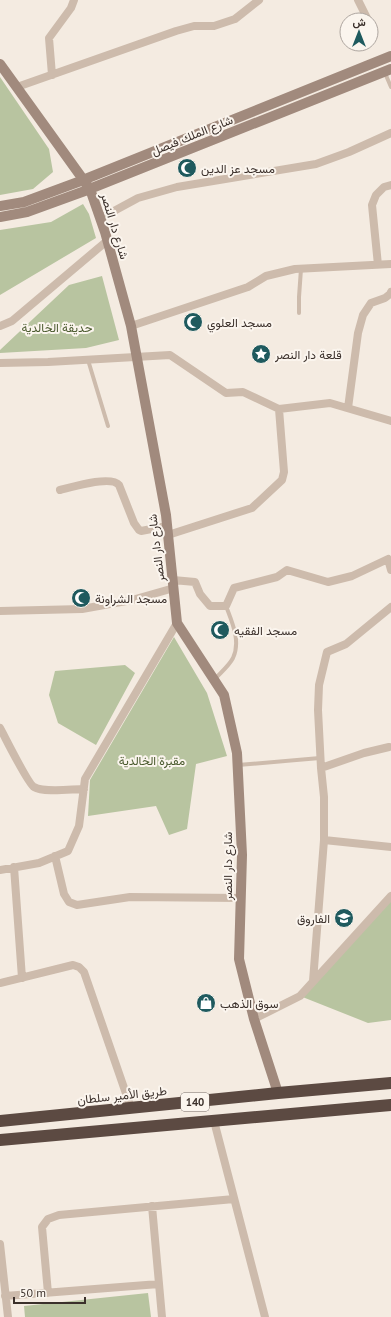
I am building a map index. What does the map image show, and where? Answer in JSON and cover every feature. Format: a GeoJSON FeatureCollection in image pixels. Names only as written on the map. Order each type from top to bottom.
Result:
{"type":"FeatureCollection","features":[{"type":"Feature","properties":{"kind":"highway","name":"طريق الأمير سلطان"},"geometry":{"type":"LineString","coordinates":[[0,1121],[391,1083]]}},
{"type":"Feature","properties":{"kind":"highway","name":"140"},"geometry":{"type":"LineString","coordinates":[[0,1140],[391,1106]]}},
{"type":"Feature","properties":{"kind":"street"},"geometry":{"type":"LineString","coordinates":[[52,75],[49,38],[71,8],[74,0]]}},
{"type":"Feature","properties":{"kind":"street"},"geometry":{"type":"LineString","coordinates":[[17,87],[176,31],[194,26],[214,26],[236,19],[259,0]]}},
{"type":"Feature","properties":{"kind":"street"},"geometry":{"type":"LineString","coordinates":[[358,0],[364,12]]}},
{"type":"Feature","properties":{"kind":"street"},"geometry":{"type":"LineString","coordinates":[[0,206],[24,202],[83,180],[391,56]]}},
{"type":"Feature","properties":{"kind":"street","name":"شارع دار النصر"},"geometry":{"type":"LineString","coordinates":[[0,64],[90,189],[108,240],[131,326],[137,358],[167,530],[177,623],[224,695],[237,753],[242,855],[238,959],[254,1019],[278,1093]]}},
{"type":"Feature","properties":{"kind":"street","name":"شارع الملك فيصل"},"geometry":{"type":"LineString","coordinates":[[0,218],[27,212],[90,189],[388,70]]}},
{"type":"Feature","properties":{"kind":"street"},"geometry":{"type":"LineString","coordinates":[[100,218],[138,198],[176,187],[284,168],[316,164],[349,152],[391,133]]}},
{"type":"Feature","properties":{"kind":"street"},"geometry":{"type":"LineString","coordinates":[[378,265],[372,205],[376,195],[384,187],[391,186]]}},
{"type":"Feature","properties":{"kind":"street"},"geometry":{"type":"LineString","coordinates":[[0,326],[12,321],[108,240]]}},
{"type":"Feature","properties":{"kind":"street"},"geometry":{"type":"LineString","coordinates":[[131,326],[248,287],[266,276],[300,269],[391,264]]}},
{"type":"Feature","properties":{"kind":"street"},"geometry":{"type":"LineString","coordinates":[[348,408],[358,333],[363,315],[371,303],[385,298],[391,292]]}},
{"type":"Feature","properties":{"kind":"street"},"geometry":{"type":"LineString","coordinates":[[0,363],[137,358],[170,355],[226,393],[243,392],[279,409],[330,403],[391,421]]}},
{"type":"Feature","properties":{"kind":"street"},"geometry":{"type":"LineString","coordinates":[[60,490],[91,483],[112,481],[119,485],[134,523],[141,531],[167,530],[252,508],[282,480],[284,472],[279,409]]}},
{"type":"Feature","properties":{"kind":"street"},"geometry":{"type":"LineString","coordinates":[[0,611],[82,609],[132,600],[173,584],[195,582],[200,594],[210,606],[226,606],[234,588],[277,577],[287,570],[328,582],[352,576],[390,558],[391,570]]}},
{"type":"Feature","properties":{"kind":"street"},"geometry":{"type":"LineString","coordinates":[[313,981],[324,840],[324,797],[320,758],[318,710],[319,685],[327,652],[346,644],[391,607]]}},
{"type":"Feature","properties":{"kind":"street"},"geometry":{"type":"LineString","coordinates":[[0,870],[39,863],[68,851],[79,826],[85,779],[177,623]]}},
{"type":"Feature","properties":{"kind":"street"},"geometry":{"type":"LineString","coordinates":[[0,728],[26,777],[33,787],[41,789],[84,789]]}},
{"type":"Feature","properties":{"kind":"street"},"geometry":{"type":"LineString","coordinates":[[321,768],[364,753],[390,747]]}},
{"type":"Feature","properties":{"kind":"street"},"geometry":{"type":"LineString","coordinates":[[324,840],[391,847]]}},
{"type":"Feature","properties":{"kind":"street"},"geometry":{"type":"LineString","coordinates":[[55,856],[64,894],[69,902],[77,905],[130,897],[240,898]]}},
{"type":"Feature","properties":{"kind":"street"},"geometry":{"type":"LineString","coordinates":[[14,867],[22,978]]}},
{"type":"Feature","properties":{"kind":"street"},"geometry":{"type":"LineString","coordinates":[[254,1019],[300,996],[391,896]]}},
{"type":"Feature","properties":{"kind":"street"},"geometry":{"type":"LineString","coordinates":[[0,983],[73,965],[79,967],[84,972],[131,1108]]}},
{"type":"Feature","properties":{"kind":"street"},"geometry":{"type":"LineString","coordinates":[[214,1121],[265,1317]]}},
{"type":"Feature","properties":{"kind":"street"},"geometry":{"type":"LineString","coordinates":[[48,1293],[42,1227],[48,1219],[60,1214],[234,1199]]}},
{"type":"Feature","properties":{"kind":"street"},"geometry":{"type":"LineString","coordinates":[[152,1206],[162,1317]]}},
{"type":"Feature","properties":{"kind":"street"},"geometry":{"type":"LineString","coordinates":[[0,1244],[8,1317]]}},
{"type":"Feature","properties":{"kind":"street"},"geometry":{"type":"LineString","coordinates":[[5,1296],[159,1284]]}},
{"type":"Feature","properties":{"kind":"lane"},"geometry":{"type":"LineString","coordinates":[[388,70],[391,87]]}},
{"type":"Feature","properties":{"kind":"lane"},"geometry":{"type":"LineString","coordinates":[[299,313],[300,269]]}},
{"type":"Feature","properties":{"kind":"lane"},"geometry":{"type":"LineString","coordinates":[[88,360],[108,426]]}},
{"type":"Feature","properties":{"kind":"lane"},"geometry":{"type":"LineString","coordinates":[[214,680],[233,659],[236,647],[235,631],[226,606]]}},
{"type":"Feature","properties":{"kind":"lane"},"geometry":{"type":"LineString","coordinates":[[238,765],[320,758]]}},
{"type":"Feature","properties":{"kind":"green space"},"geometry":{"type":"Polygon","coordinates":[[[0,77],[49,149],[53,172],[33,189],[0,195],[0,77]]]}},
{"type":"Feature","properties":{"kind":"green space"},"geometry":{"type":"Polygon","coordinates":[[[83,204],[89,214],[96,238],[0,295],[0,230],[51,222],[83,204]]]}},
{"type":"Feature","properties":{"kind":"green space","name":"حديقة الخالدية"},"geometry":{"type":"Polygon","coordinates":[[[102,276],[119,340],[86,348],[0,353],[0,350],[69,285],[102,276]]]}},
{"type":"Feature","properties":{"kind":"green space","name":"مقبرة الخالدية"},"geometry":{"type":"Polygon","coordinates":[[[174,637],[207,693],[227,756],[196,764],[187,829],[169,835],[156,806],[88,816],[90,780],[174,637]]]}},
{"type":"Feature","properties":{"kind":"green space"},"geometry":{"type":"Polygon","coordinates":[[[125,665],[135,673],[96,745],[58,723],[49,695],[55,671],[125,665]]]}},
{"type":"Feature","properties":{"kind":"green space"},"geometry":{"type":"Polygon","coordinates":[[[391,896],[391,1020],[368,1023],[300,996],[391,896]]]}},
{"type":"Feature","properties":{"kind":"green space"},"geometry":{"type":"Polygon","coordinates":[[[148,1293],[151,1317],[25,1317],[24,1306],[148,1293]]]}},
{"type":"Feature","properties":{"kind":"place","name":"مسجد عز الدين"},"geometry":{"type":"Point","coordinates":[187,168]}},
{"type":"Feature","properties":{"kind":"place","name":"مسجد العلوي"},"geometry":{"type":"Point","coordinates":[193,322]}},
{"type":"Feature","properties":{"kind":"place","name":"قلعة دار النصر"},"geometry":{"type":"Point","coordinates":[261,354]}},
{"type":"Feature","properties":{"kind":"place","name":"مسجد الشراونة"},"geometry":{"type":"Point","coordinates":[81,598]}},
{"type":"Feature","properties":{"kind":"place","name":"مسجد الفقيه"},"geometry":{"type":"Point","coordinates":[220,630]}},
{"type":"Feature","properties":{"kind":"place","name":"الفاروق"},"geometry":{"type":"Point","coordinates":[344,918]}},
{"type":"Feature","properties":{"kind":"place","name":"سوق الذهب"},"geometry":{"type":"Point","coordinates":[206,1003]}}]}
